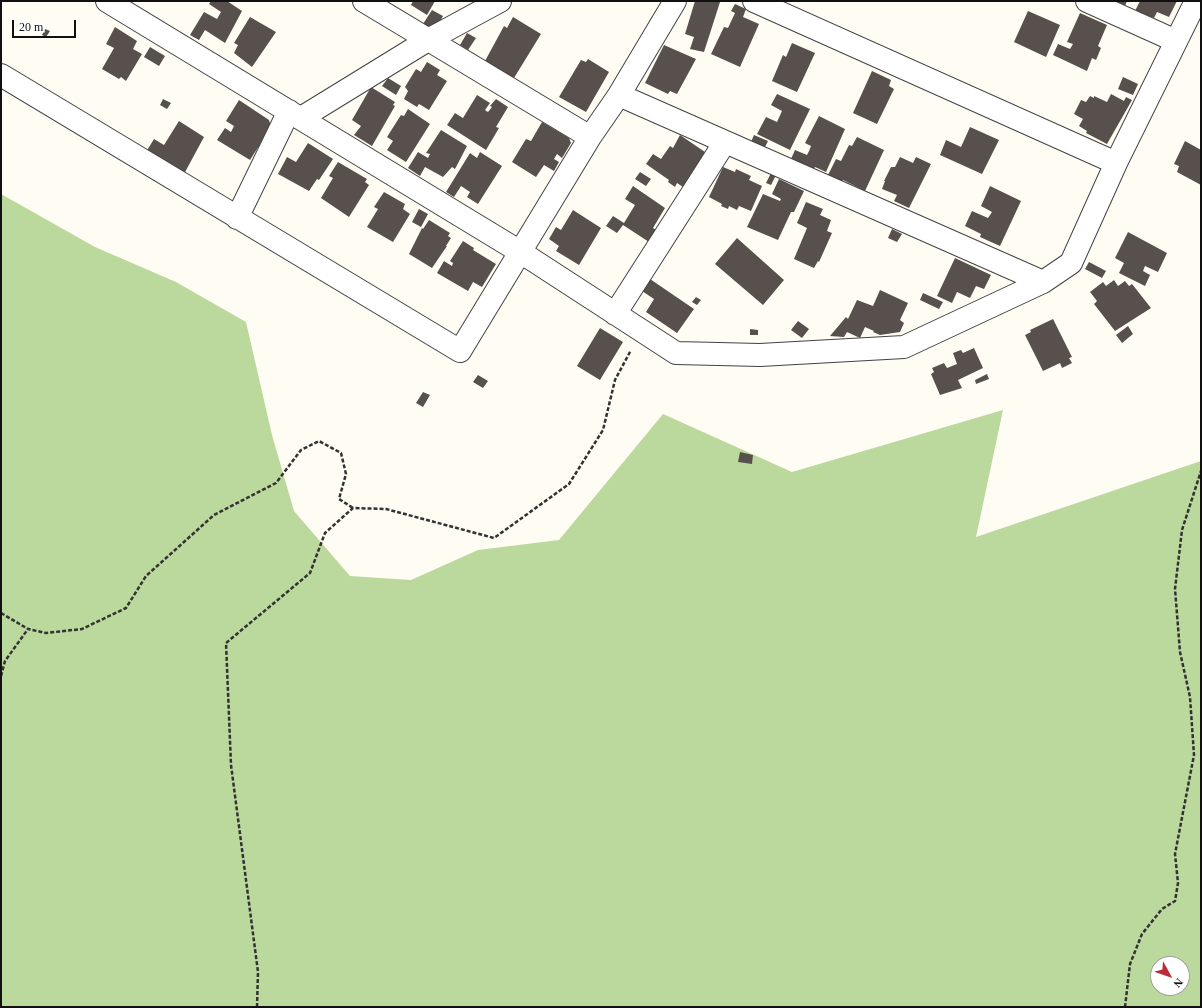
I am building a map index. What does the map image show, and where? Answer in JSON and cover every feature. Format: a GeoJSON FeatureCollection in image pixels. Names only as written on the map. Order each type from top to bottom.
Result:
{"type":"FeatureCollection","features":[{"type":"Feature","properties":{"kind":"street"},"geometry":{"type":"LineString","coordinates":[[107,1],[522,253],[641,332],[676,353],[760,355],[904,347],[1043,282],[1071,263],[1116,163],[1196,1]]}},
{"type":"Feature","properties":{"kind":"street"},"geometry":{"type":"LineString","coordinates":[[364,1],[590,137]]}},
{"type":"Feature","properties":{"kind":"street"},"geometry":{"type":"LineString","coordinates":[[237,218],[295,115],[500,1]]}},
{"type":"Feature","properties":{"kind":"street"},"geometry":{"type":"LineString","coordinates":[[1,75],[460,351],[522,253],[590,137],[619,95],[675,1]]}},
{"type":"Feature","properties":{"kind":"street"},"geometry":{"type":"LineString","coordinates":[[754,1],[1116,163]]}},
{"type":"Feature","properties":{"kind":"street"},"geometry":{"type":"LineString","coordinates":[[1088,1],[1176,41]]}},
{"type":"Feature","properties":{"kind":"street"},"geometry":{"type":"LineString","coordinates":[[619,95],[1043,282]]}},
{"type":"Feature","properties":{"kind":"street"},"geometry":{"type":"LineString","coordinates":[[614,314],[725,142]]}},
{"type":"Feature","properties":{"kind":"path"},"geometry":{"type":"LineString","coordinates":[[1,614],[28,629],[46,633],[82,629],[126,608],[146,576],[214,515],[276,483],[300,450],[319,441],[341,453],[346,474],[339,499],[353,508],[386,509],[494,538],[569,484],[603,430],[615,380],[641,332]]}},
{"type":"Feature","properties":{"kind":"path"},"geometry":{"type":"LineString","coordinates":[[1125,1007],[1130,964],[1142,934],[1162,909],[1175,901],[1178,883],[1175,854],[1194,755],[1190,697],[1180,652],[1175,589],[1182,530],[1201,471]]}},
{"type":"Feature","properties":{"kind":"path"},"geometry":{"type":"LineString","coordinates":[[257,1007],[258,972],[231,765],[226,643],[310,573],[325,533],[353,508]]}},
{"type":"Feature","properties":{"kind":"path"},"geometry":{"type":"LineString","coordinates":[[1,676],[5,662],[28,629]]}},
{"type":"Feature","properties":{"kind":"green space"},"geometry":{"type":"Polygon","coordinates":[[[1,194],[95,247],[176,282],[246,322],[272,435],[294,511],[350,576],[411,580],[478,550],[559,540],[663,414],[792,472],[1003,410],[976,537],[1201,461],[1201,1007],[1,1007],[1,194]]]}},
{"type":"Feature","properties":{"kind":"building"},"geometry":{"type":"Polygon","coordinates":[[[211,1],[227,1],[242,11],[225,43],[205,30],[199,40],[190,35],[204,12],[217,19],[221,12],[209,4],[211,1]]]}},
{"type":"Feature","properties":{"kind":"building"},"geometry":{"type":"Polygon","coordinates":[[[413,1],[435,1],[427,15],[411,5],[413,1]]]}},
{"type":"Feature","properties":{"kind":"building"},"geometry":{"type":"Polygon","coordinates":[[[695,1],[720,2],[704,52],[690,49],[694,37],[685,34],[695,1]]]}},
{"type":"Feature","properties":{"kind":"building"},"geometry":{"type":"Polygon","coordinates":[[[1111,1],[1127,1],[1125,6],[1111,1]]]}},
{"type":"Feature","properties":{"kind":"building"},"geometry":{"type":"Polygon","coordinates":[[[1140,1],[1177,1],[1169,17],[1157,12],[1154,18],[1135,11],[1140,1]]]}},
{"type":"Feature","properties":{"kind":"building"},"geometry":{"type":"Polygon","coordinates":[[[735,4],[746,9],[743,17],[759,24],[740,67],[711,54],[724,27],[728,28],[735,13],[731,11],[735,4]]]}},
{"type":"Feature","properties":{"kind":"building"},"geometry":{"type":"Polygon","coordinates":[[[432,10],[443,16],[437,27],[428,28],[423,24],[432,10]]]}},
{"type":"Feature","properties":{"kind":"building"},"geometry":{"type":"Polygon","coordinates":[[[1028,11],[1060,25],[1046,57],[1014,42],[1028,11]]]}},
{"type":"Feature","properties":{"kind":"building"},"geometry":{"type":"Polygon","coordinates":[[[1080,13],[1107,25],[1098,46],[1101,48],[1096,60],[1092,58],[1087,71],[1053,55],[1058,44],[1070,49],[1073,44],[1067,42],[1080,13]]]}},
{"type":"Feature","properties":{"kind":"building"},"geometry":{"type":"Polygon","coordinates":[[[250,17],[276,32],[252,67],[234,53],[238,45],[234,43],[250,17]]]}},
{"type":"Feature","properties":{"kind":"building"},"geometry":{"type":"Polygon","coordinates":[[[513,17],[541,34],[514,78],[485,61],[504,26],[507,28],[513,17]]]}},
{"type":"Feature","properties":{"kind":"building"},"geometry":{"type":"Polygon","coordinates":[[[115,27],[137,41],[133,49],[142,54],[126,81],[121,77],[119,79],[102,69],[114,48],[106,44],[115,27]]]}},
{"type":"Feature","properties":{"kind":"building"},"geometry":{"type":"Polygon","coordinates":[[[45,29],[50,31],[46,37],[42,35],[45,29]]]}},
{"type":"Feature","properties":{"kind":"building"},"geometry":{"type":"Polygon","coordinates":[[[467,33],[476,38],[468,50],[460,45],[467,33]]]}},
{"type":"Feature","properties":{"kind":"building"},"geometry":{"type":"Polygon","coordinates":[[[792,43],[815,53],[797,92],[772,81],[783,55],[786,57],[792,43]]]}},
{"type":"Feature","properties":{"kind":"building"},"geometry":{"type":"Polygon","coordinates":[[[664,45],[696,59],[677,94],[670,91],[668,94],[645,83],[664,45]]]}},
{"type":"Feature","properties":{"kind":"building"},"geometry":{"type":"Polygon","coordinates":[[[150,47],[165,56],[159,66],[144,57],[150,47]]]}},
{"type":"Feature","properties":{"kind":"building"},"geometry":{"type":"Polygon","coordinates":[[[588,59],[609,72],[586,112],[559,97],[581,60],[586,62],[588,59]]]}},
{"type":"Feature","properties":{"kind":"building"},"geometry":{"type":"Polygon","coordinates":[[[427,62],[440,70],[437,75],[447,81],[429,110],[419,104],[417,107],[404,99],[408,91],[405,87],[416,69],[421,72],[427,62]]]}},
{"type":"Feature","properties":{"kind":"building"},"geometry":{"type":"Polygon","coordinates":[[[872,71],[891,80],[889,86],[894,89],[877,124],[853,113],[872,71]]]}},
{"type":"Feature","properties":{"kind":"building"},"geometry":{"type":"Polygon","coordinates":[[[1123,77],[1138,84],[1133,95],[1118,89],[1123,77]]]}},
{"type":"Feature","properties":{"kind":"building"},"geometry":{"type":"Polygon","coordinates":[[[388,78],[401,86],[396,95],[382,86],[388,78]]]}},
{"type":"Feature","properties":{"kind":"building"},"geometry":{"type":"Polygon","coordinates":[[[371,87],[395,102],[393,105],[395,106],[372,146],[354,135],[361,126],[352,120],[371,87]]]}},
{"type":"Feature","properties":{"kind":"building"},"geometry":{"type":"Polygon","coordinates":[[[777,94],[810,109],[790,150],[757,134],[766,117],[777,122],[782,111],[771,105],[777,94]]]}},
{"type":"Feature","properties":{"kind":"building"},"geometry":{"type":"Polygon","coordinates":[[[1111,94],[1124,101],[1126,97],[1132,100],[1107,144],[1086,133],[1087,131],[1079,126],[1083,119],[1074,114],[1081,100],[1086,102],[1090,96],[1094,98],[1094,96],[1107,102],[1111,94]]]}},
{"type":"Feature","properties":{"kind":"building"},"geometry":{"type":"Polygon","coordinates":[[[477,95],[490,103],[485,110],[488,112],[492,107],[490,106],[496,99],[508,107],[496,127],[499,128],[486,150],[447,125],[455,113],[463,118],[477,95]]]}},
{"type":"Feature","properties":{"kind":"building"},"geometry":{"type":"Polygon","coordinates":[[[163,99],[171,103],[167,109],[160,105],[163,99]]]}},
{"type":"Feature","properties":{"kind":"building"},"geometry":{"type":"Polygon","coordinates":[[[239,100],[269,120],[271,127],[250,160],[217,140],[225,128],[231,132],[234,126],[226,121],[239,100]]]}},
{"type":"Feature","properties":{"kind":"building"},"geometry":{"type":"Polygon","coordinates":[[[408,109],[430,124],[406,162],[387,150],[393,141],[387,137],[401,115],[404,116],[408,109]]]}},
{"type":"Feature","properties":{"kind":"building"},"geometry":{"type":"Polygon","coordinates":[[[819,116],[845,129],[826,172],[815,167],[813,170],[791,159],[795,150],[807,155],[811,146],[805,143],[819,116]]]}},
{"type":"Feature","properties":{"kind":"building"},"geometry":{"type":"Polygon","coordinates":[[[179,121],[204,137],[184,174],[146,152],[154,139],[164,145],[179,121]]]}},
{"type":"Feature","properties":{"kind":"building"},"geometry":{"type":"Polygon","coordinates":[[[542,122],[569,138],[571,143],[562,158],[557,154],[554,159],[559,162],[554,171],[544,165],[536,177],[512,162],[526,139],[531,141],[542,122]]]}},
{"type":"Feature","properties":{"kind":"building"},"geometry":{"type":"Polygon","coordinates":[[[970,127],[999,140],[982,174],[940,155],[946,140],[961,147],[970,127]]]}},
{"type":"Feature","properties":{"kind":"building"},"geometry":{"type":"Polygon","coordinates":[[[441,130],[467,146],[455,169],[452,167],[443,177],[425,167],[420,176],[408,168],[418,152],[428,158],[430,154],[426,153],[441,130]]]}},
{"type":"Feature","properties":{"kind":"building"},"geometry":{"type":"Polygon","coordinates":[[[680,135],[705,152],[683,187],[677,183],[675,187],[668,182],[669,180],[646,164],[653,154],[661,159],[670,146],[673,148],[680,135]]]}},
{"type":"Feature","properties":{"kind":"building"},"geometry":{"type":"Polygon","coordinates":[[[754,135],[768,141],[764,149],[751,142],[754,135]]]}},
{"type":"Feature","properties":{"kind":"building"},"geometry":{"type":"Polygon","coordinates":[[[857,137],[884,150],[865,191],[843,180],[841,183],[827,177],[836,159],[841,161],[849,145],[852,146],[857,137]]]}},
{"type":"Feature","properties":{"kind":"building"},"geometry":{"type":"Polygon","coordinates":[[[1185,141],[1201,150],[1201,185],[1177,172],[1179,166],[1174,164],[1185,141]]]}},
{"type":"Feature","properties":{"kind":"building"},"geometry":{"type":"Polygon","coordinates":[[[308,143],[333,159],[319,180],[317,179],[309,191],[278,174],[287,157],[296,162],[308,143]]]}},
{"type":"Feature","properties":{"kind":"building"},"geometry":{"type":"Polygon","coordinates":[[[480,152],[502,166],[478,204],[467,197],[470,192],[461,186],[454,197],[446,192],[470,153],[477,158],[480,152]]]}},
{"type":"Feature","properties":{"kind":"building"},"geometry":{"type":"Polygon","coordinates":[[[900,157],[913,163],[916,157],[931,164],[909,208],[894,201],[897,195],[882,189],[891,167],[895,167],[900,157]]]}},
{"type":"Feature","properties":{"kind":"building"},"geometry":{"type":"Polygon","coordinates":[[[338,162],[367,179],[365,182],[369,185],[349,217],[321,198],[333,178],[329,176],[338,162]]]}},
{"type":"Feature","properties":{"kind":"building"},"geometry":{"type":"Polygon","coordinates":[[[723,167],[735,172],[736,169],[751,176],[749,180],[762,186],[751,211],[739,206],[737,210],[729,206],[728,209],[721,206],[722,204],[709,197],[723,167]]]}},
{"type":"Feature","properties":{"kind":"building"},"geometry":{"type":"Polygon","coordinates":[[[640,172],[651,179],[646,186],[635,179],[640,172]]]}},
{"type":"Feature","properties":{"kind":"building"},"geometry":{"type":"Polygon","coordinates":[[[771,173],[776,175],[771,185],[766,183],[771,173]]]}},
{"type":"Feature","properties":{"kind":"building"},"geometry":{"type":"Polygon","coordinates":[[[779,179],[804,191],[794,212],[791,212],[778,240],[747,227],[763,194],[780,201],[781,199],[772,194],[779,179]]]}},
{"type":"Feature","properties":{"kind":"building"},"geometry":{"type":"Polygon","coordinates":[[[633,186],[665,208],[653,228],[656,230],[649,242],[623,225],[617,233],[606,226],[613,216],[624,223],[635,205],[625,199],[633,186]]]}},
{"type":"Feature","properties":{"kind":"building"},"geometry":{"type":"Polygon","coordinates":[[[990,186],[1021,201],[1000,246],[980,237],[981,234],[965,226],[972,211],[988,218],[992,212],[981,206],[990,186]]]}},
{"type":"Feature","properties":{"kind":"building"},"geometry":{"type":"Polygon","coordinates":[[[384,192],[405,204],[403,209],[410,214],[393,242],[367,227],[378,209],[374,207],[384,192]]]}},
{"type":"Feature","properties":{"kind":"building"},"geometry":{"type":"Polygon","coordinates":[[[806,202],[823,209],[820,215],[831,220],[827,231],[832,233],[819,262],[818,261],[814,268],[794,259],[807,228],[797,223],[806,202]]]}},
{"type":"Feature","properties":{"kind":"building"},"geometry":{"type":"Polygon","coordinates":[[[419,209],[428,214],[421,227],[412,222],[419,209]]]}},
{"type":"Feature","properties":{"kind":"building"},"geometry":{"type":"Polygon","coordinates":[[[573,210],[601,228],[579,265],[556,251],[559,246],[549,239],[556,227],[561,230],[573,210]]]}},
{"type":"Feature","properties":{"kind":"building"},"geometry":{"type":"Polygon","coordinates":[[[429,220],[450,233],[448,236],[451,238],[432,268],[409,254],[422,228],[423,229],[429,220]]]}},
{"type":"Feature","properties":{"kind":"building"},"geometry":{"type":"Polygon","coordinates":[[[892,229],[902,234],[897,242],[888,238],[892,229]]]}},
{"type":"Feature","properties":{"kind":"building"},"geometry":{"type":"Polygon","coordinates":[[[1128,232],[1167,253],[1158,272],[1145,266],[1143,271],[1150,275],[1145,286],[1119,273],[1124,263],[1115,258],[1128,232]]]}},
{"type":"Feature","properties":{"kind":"building"},"geometry":{"type":"Polygon","coordinates":[[[737,238],[784,280],[763,305],[715,264],[737,238]]]}},
{"type":"Feature","properties":{"kind":"building"},"geometry":{"type":"Polygon","coordinates":[[[463,241],[474,248],[473,250],[496,264],[482,287],[473,282],[468,291],[437,273],[444,261],[452,266],[453,263],[450,261],[463,241]]]}},
{"type":"Feature","properties":{"kind":"building"},"geometry":{"type":"Polygon","coordinates":[[[955,258],[991,275],[984,289],[976,286],[970,298],[957,292],[952,303],[937,296],[955,258]]]}},
{"type":"Feature","properties":{"kind":"building"},"geometry":{"type":"Polygon","coordinates":[[[1089,262],[1106,271],[1102,278],[1085,269],[1089,262]]]}},
{"type":"Feature","properties":{"kind":"building"},"geometry":{"type":"Polygon","coordinates":[[[650,279],[694,309],[677,333],[646,312],[654,299],[642,291],[650,279]]]}},
{"type":"Feature","properties":{"kind":"building"},"geometry":{"type":"Polygon","coordinates":[[[1114,280],[1118,286],[1125,281],[1129,286],[1132,284],[1151,308],[1115,331],[1094,304],[1097,301],[1090,292],[1103,282],[1106,286],[1114,280]]]}},
{"type":"Feature","properties":{"kind":"building"},"geometry":{"type":"Polygon","coordinates":[[[880,290],[908,303],[900,320],[904,323],[900,332],[880,335],[865,327],[860,338],[847,332],[844,337],[830,336],[846,317],[848,319],[857,300],[873,306],[880,290]]]}},
{"type":"Feature","properties":{"kind":"building"},"geometry":{"type":"Polygon","coordinates":[[[923,293],[943,302],[939,309],[920,300],[923,293]]]}},
{"type":"Feature","properties":{"kind":"building"},"geometry":{"type":"Polygon","coordinates":[[[696,297],[701,300],[697,305],[692,302],[696,297]]]}},
{"type":"Feature","properties":{"kind":"building"},"geometry":{"type":"Polygon","coordinates":[[[1053,319],[1072,357],[1069,358],[1072,363],[1062,368],[1060,363],[1043,371],[1025,335],[1031,332],[1030,330],[1053,319]]]}},
{"type":"Feature","properties":{"kind":"building"},"geometry":{"type":"Polygon","coordinates":[[[798,321],[809,329],[802,338],[791,330],[798,321]]]}},
{"type":"Feature","properties":{"kind":"building"},"geometry":{"type":"Polygon","coordinates":[[[1128,326],[1133,334],[1122,343],[1116,335],[1128,326]]]}},
{"type":"Feature","properties":{"kind":"building"},"geometry":{"type":"Polygon","coordinates":[[[600,328],[623,342],[600,380],[577,366],[600,328]]]}},
{"type":"Feature","properties":{"kind":"building"},"geometry":{"type":"Polygon","coordinates":[[[750,329],[758,330],[758,335],[750,335],[750,329]]]}},
{"type":"Feature","properties":{"kind":"building"},"geometry":{"type":"Polygon","coordinates":[[[974,348],[983,368],[958,380],[962,388],[940,395],[931,374],[934,372],[932,368],[944,363],[947,368],[957,364],[953,353],[961,350],[963,353],[974,348]]]}},
{"type":"Feature","properties":{"kind":"building"},"geometry":{"type":"Polygon","coordinates":[[[987,374],[989,379],[976,384],[975,380],[987,374]]]}},
{"type":"Feature","properties":{"kind":"building"},"geometry":{"type":"Polygon","coordinates":[[[478,375],[488,381],[483,388],[473,382],[478,375]]]}},
{"type":"Feature","properties":{"kind":"building"},"geometry":{"type":"Polygon","coordinates":[[[423,392],[430,395],[423,407],[416,403],[423,392]]]}},
{"type":"Feature","properties":{"kind":"building"},"geometry":{"type":"Polygon","coordinates":[[[740,452],[753,455],[752,464],[738,462],[740,452]]]}}]}
